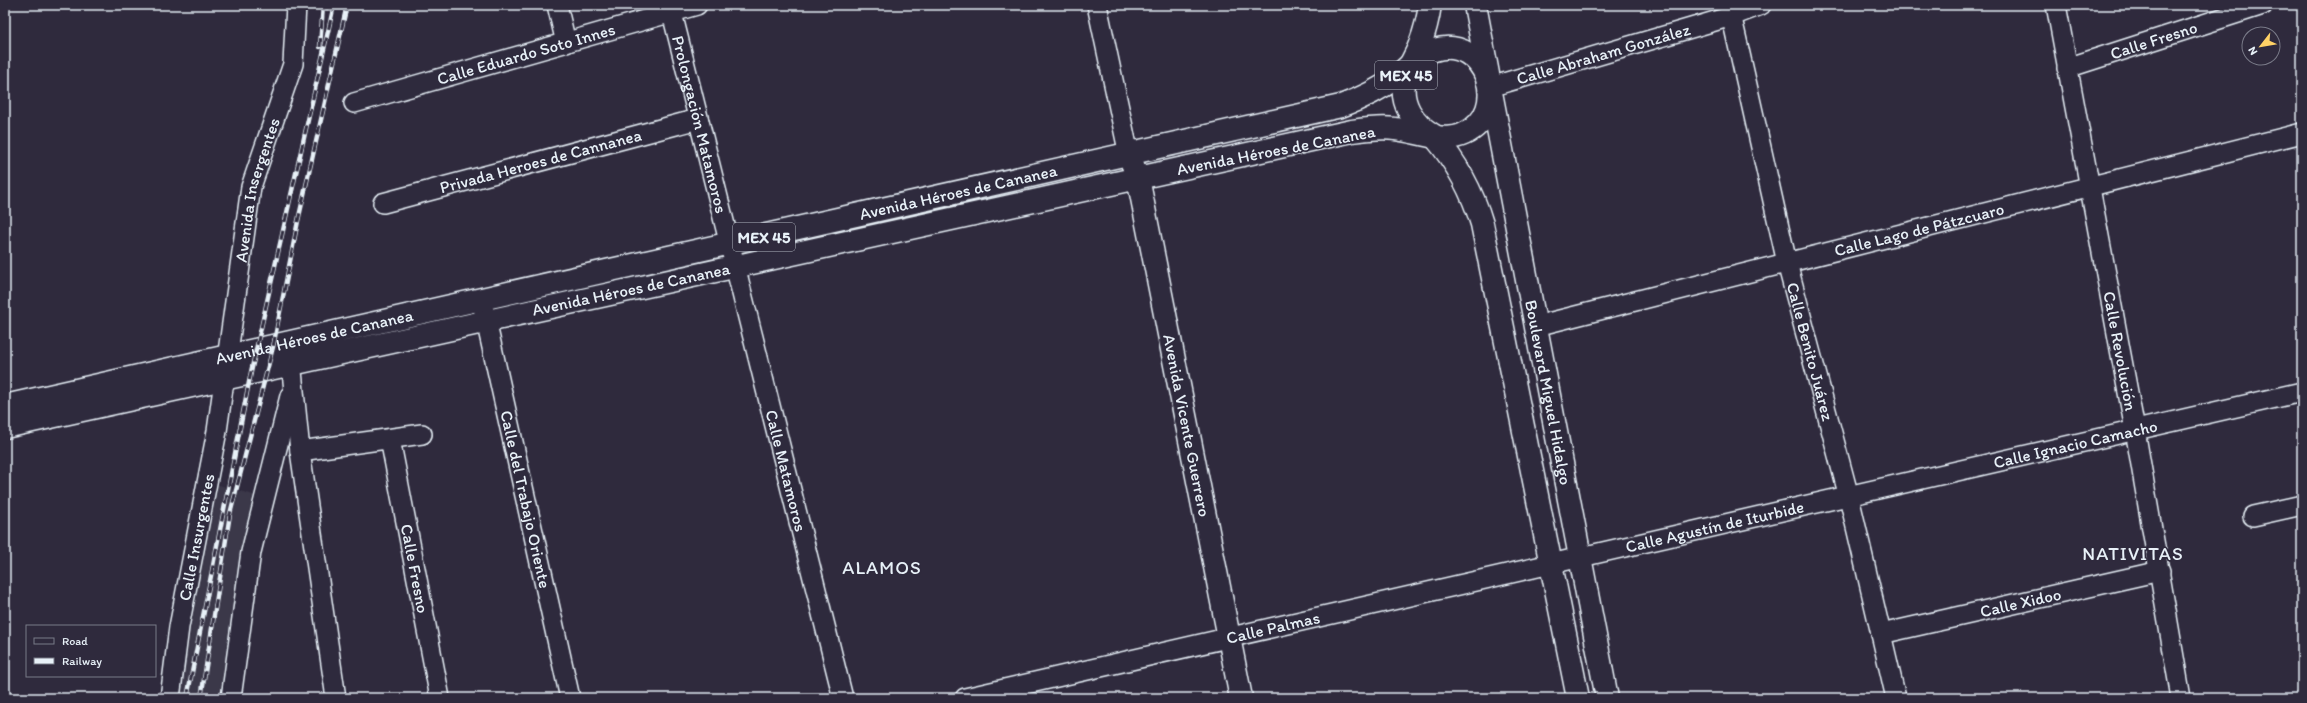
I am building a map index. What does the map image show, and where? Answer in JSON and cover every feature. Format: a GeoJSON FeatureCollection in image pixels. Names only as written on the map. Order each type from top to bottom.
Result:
{"type":"FeatureCollection","features":[{"type":"Feature","properties":{"kind":"main road","name":"MEX 45"},"geometry":{"type":"LineString","coordinates":[[1430,5],[1420,45],[1404,79],[1404,93],[1406,107],[1413,119],[1422,129],[1434,136]]}},
{"type":"Feature","properties":{"kind":"main road","name":"MEX 45"},"geometry":{"type":"LineString","coordinates":[[1475,5],[1490,87]]}},
{"type":"Feature","properties":{"kind":"main road","name":"Avenida Héroes de Cananea"},"geometry":{"type":"LineString","coordinates":[[5,406],[225,367],[291,364],[484,310],[728,244],[1129,155],[1340,106],[1377,90],[1420,56],[1434,49],[1449,48],[1464,52],[1476,60],[1486,72],[1490,87],[1490,102],[1485,115],[1475,127],[1456,136],[1434,136],[1394,128],[1352,131],[736,265],[484,310]]}},
{"type":"Feature","properties":{"kind":"main road","name":"Boulevard Miguel Hidalgo"},"geometry":{"type":"LineString","coordinates":[[1490,87],[1516,215],[1607,698]]}},
{"type":"Feature","properties":{"kind":"main road","name":"Boulevard Miguel Hidalgo"},"geometry":{"type":"LineString","coordinates":[[1434,136],[1459,168],[1477,204],[1552,564],[1578,698]]}},
{"type":"Feature","properties":{"kind":"main road","name":"Avenida Vicente Guerrero"},"geometry":{"type":"LineString","coordinates":[[1129,155],[1138,178],[1240,698]]}},
{"type":"Feature","properties":{"kind":"main road"},"geometry":{"type":"LineString","coordinates":[[1482,224],[1516,215]]}},
{"type":"Feature","properties":{"kind":"main road","name":"Avenida Héroes de Cananea"},"geometry":{"type":"LineString","coordinates":[[5,427],[225,367]]}},
{"type":"Feature","properties":{"kind":"street","name":"Avenida Insergentes"},"geometry":{"type":"LineString","coordinates":[[225,367],[251,187],[293,64],[296,5]]}},
{"type":"Feature","properties":{"kind":"street"},"geometry":{"type":"LineString","coordinates":[[557,5],[566,43]]}},
{"type":"Feature","properties":{"kind":"street","name":"Calle Eduardo Soto Innes"},"geometry":{"type":"LineString","coordinates":[[354,103],[566,43],[671,9],[697,5]]}},
{"type":"Feature","properties":{"kind":"street"},"geometry":{"type":"LineString","coordinates":[[1097,5],[1129,155]]}},
{"type":"Feature","properties":{"kind":"street","name":"Calle Abraham González"},"geometry":{"type":"LineString","coordinates":[[1490,87],[1731,11],[1761,5]]}},
{"type":"Feature","properties":{"kind":"street","name":"Calle Revolución"},"geometry":{"type":"LineString","coordinates":[[2056,5],[2135,430],[2181,698]]}},
{"type":"Feature","properties":{"kind":"street","name":"Calle Fresno"},"geometry":{"type":"LineString","coordinates":[[2067,68],[2263,5]]}},
{"type":"Feature","properties":{"kind":"street","name":"Prolongación Matamoros"},"geometry":{"type":"LineString","coordinates":[[671,9],[728,244]]}},
{"type":"Feature","properties":{"kind":"street","name":"Calle Benito Juárez"},"geometry":{"type":"LineString","coordinates":[[1731,11],[1787,263],[1849,497],[1896,698]]}},
{"type":"Feature","properties":{"kind":"street","name":"Privada Heroes de Cannanea"},"geometry":{"type":"LineString","coordinates":[[383,203],[698,119]]}},
{"type":"Feature","properties":{"kind":"street","name":"Calle Lago de Pátzcuaro"},"geometry":{"type":"LineString","coordinates":[[1536,326],[2089,188],[2302,133]]}},
{"type":"Feature","properties":{"kind":"street","name":"Calle Matamoros"},"geometry":{"type":"LineString","coordinates":[[728,244],[736,265],[843,698]]}},
{"type":"Feature","properties":{"kind":"street","name":"Calle del Trabajo Oriente"},"geometry":{"type":"LineString","coordinates":[[484,310],[570,698]]}},
{"type":"Feature","properties":{"kind":"street"},"geometry":{"type":"LineString","coordinates":[[291,364],[300,451],[336,698]]}},
{"type":"Feature","properties":{"kind":"street"},"geometry":{"type":"LineString","coordinates":[[231,698],[251,552],[291,364]]}},
{"type":"Feature","properties":{"kind":"street","name":"Calle Insurgentes"},"geometry":{"type":"LineString","coordinates":[[170,698],[179,627],[217,431],[225,367]]}},
{"type":"Feature","properties":{"kind":"street","name":"Calle Ignacio Camacho"},"geometry":{"type":"LineString","coordinates":[[1849,497],[2302,392]]}},
{"type":"Feature","properties":{"kind":"street"},"geometry":{"type":"LineString","coordinates":[[300,451],[422,434]]}},
{"type":"Feature","properties":{"kind":"street","name":"Calle Fresno"},"geometry":{"type":"LineString","coordinates":[[390,439],[440,698]]}},
{"type":"Feature","properties":{"kind":"street","name":"Calle Agustín de Iturbide"},"geometry":{"type":"LineString","coordinates":[[1581,558],[1849,497]]}},
{"type":"Feature","properties":{"kind":"street"},"geometry":{"type":"LineString","coordinates":[[2252,516],[2302,505]]}},
{"type":"Feature","properties":{"kind":"street","name":"Calle Palmas"},"geometry":{"type":"LineString","coordinates":[[965,698],[1020,692],[1229,638],[1581,558]]}},
{"type":"Feature","properties":{"kind":"street","name":"Calle Xidoo"},"geometry":{"type":"LineString","coordinates":[[1881,634],[2160,571]]}},
{"type":"Feature","properties":{"kind":"shaded area"},"geometry":{"type":"Polygon","coordinates":[[[212,483],[257,496],[230,636],[221,698],[180,698],[212,483]]]}},
{"type":"Feature","properties":{"kind":"railway"},"geometry":{"type":"LineString","coordinates":[[320,47],[323,5]]}},
{"type":"Feature","properties":{"kind":"railway"},"geometry":{"type":"LineString","coordinates":[[187,698],[251,372],[334,5]]}},
{"type":"Feature","properties":{"kind":"railway"},"geometry":{"type":"LineString","coordinates":[[201,698],[230,514],[273,347],[298,221],[347,5]]}},
{"type":"Feature","properties":{"kind":"district","name":"NATIVITAS"},"geometry":{"type":"Point","coordinates":[2133,553]}},
{"type":"Feature","properties":{"kind":"district","name":"ALAMOS"},"geometry":{"type":"Point","coordinates":[882,567]}}]}
